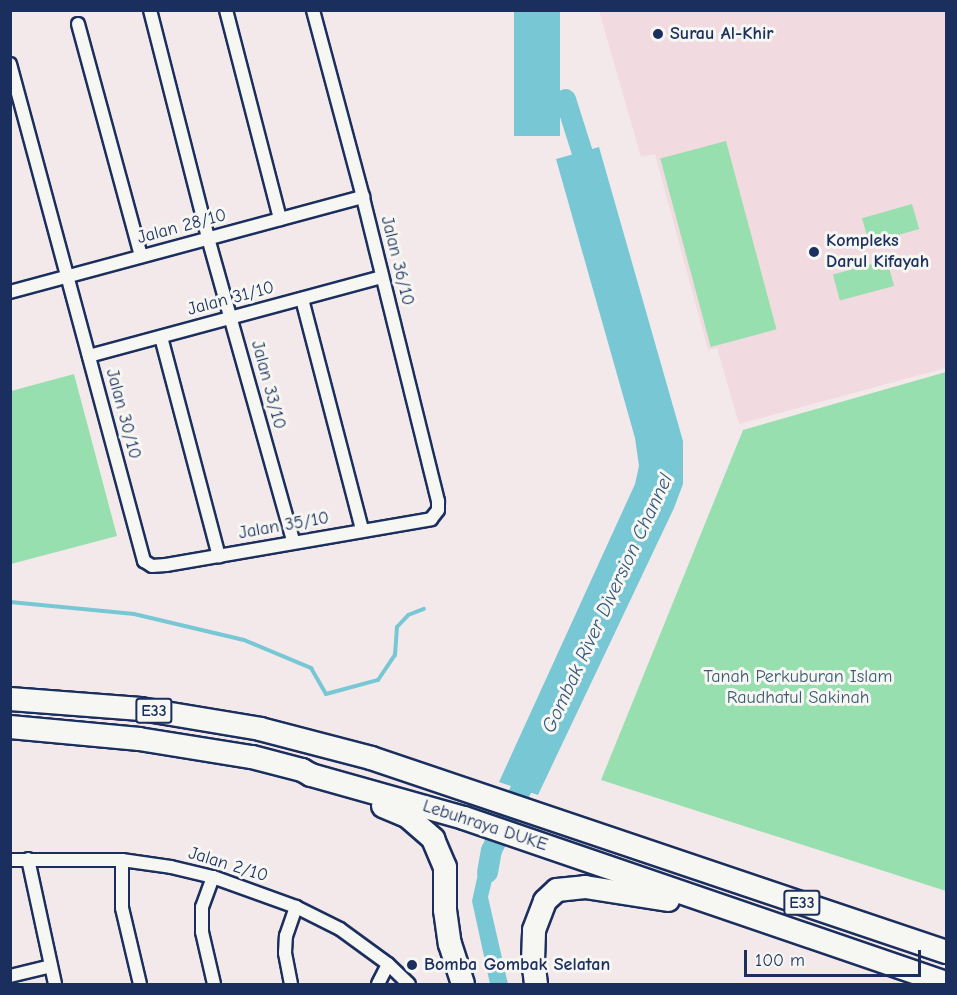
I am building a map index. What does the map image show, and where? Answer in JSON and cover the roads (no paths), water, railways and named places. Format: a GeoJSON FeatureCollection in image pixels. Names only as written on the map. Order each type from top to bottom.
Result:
{"type":"FeatureCollection","features":[{"type":"Feature","properties":{"kind":"highway","name":"Lebuhraya DUKE"},"geometry":{"type":"LineString","coordinates":[[10,699],[141,709],[260,729],[371,758],[946,952]]}},
{"type":"Feature","properties":{"kind":"highway","name":"Lebuhraya DUKE"},"geometry":{"type":"LineString","coordinates":[[10,727],[150,740],[252,757],[302,770],[311,775],[464,818],[946,983]]}},
{"type":"Feature","properties":{"kind":"highway"},"geometry":{"type":"LineString","coordinates":[[311,775],[407,816],[433,839],[445,867],[445,910],[450,944],[463,984]]}},
{"type":"Feature","properties":{"kind":"highway"},"geometry":{"type":"LineString","coordinates":[[536,984],[533,961],[534,930],[545,901],[557,890],[585,887],[731,910]]}},
{"type":"Feature","properties":{"kind":"street","name":"Jalan 33/10"},"geometry":{"type":"LineString","coordinates":[[150,10],[208,238],[293,541]]}},
{"type":"Feature","properties":{"kind":"street"},"geometry":{"type":"LineString","coordinates":[[226,10],[280,219]]}},
{"type":"Feature","properties":{"kind":"street","name":"Jalan 36/10"},"geometry":{"type":"LineString","coordinates":[[313,10],[363,197],[438,501],[438,510],[431,519]]}},
{"type":"Feature","properties":{"kind":"street"},"geometry":{"type":"LineString","coordinates":[[78,24],[141,256]]}},
{"type":"Feature","properties":{"kind":"street","name":"Jalan 30/10"},"geometry":{"type":"LineString","coordinates":[[10,64],[144,561]]}},
{"type":"Feature","properties":{"kind":"street","name":"Jalan 28/10"},"geometry":{"type":"LineString","coordinates":[[10,292],[363,197]]}},
{"type":"Feature","properties":{"kind":"street","name":"Jalan 31/10"},"geometry":{"type":"LineString","coordinates":[[89,356],[382,277]]}},
{"type":"Feature","properties":{"kind":"street"},"geometry":{"type":"LineString","coordinates":[[302,299],[362,530]]}},
{"type":"Feature","properties":{"kind":"street"},"geometry":{"type":"LineString","coordinates":[[161,337],[219,556]]}},
{"type":"Feature","properties":{"kind":"street","name":"Jalan 35/10"},"geometry":{"type":"LineString","coordinates":[[144,561],[152,566],[166,565],[293,541],[431,519]]}},
{"type":"Feature","properties":{"kind":"street"},"geometry":{"type":"LineString","coordinates":[[28,859],[55,984]]}},
{"type":"Feature","properties":{"kind":"street","name":"Jalan 2/10"},"geometry":{"type":"LineString","coordinates":[[10,860],[122,860],[171,867],[213,877],[296,907],[340,929],[388,964],[409,984]]}},
{"type":"Feature","properties":{"kind":"street"},"geometry":{"type":"LineString","coordinates":[[122,860],[122,908],[140,984]]}},
{"type":"Feature","properties":{"kind":"street"},"geometry":{"type":"LineString","coordinates":[[213,877],[202,907],[202,932],[214,984]]}},
{"type":"Feature","properties":{"kind":"street"},"geometry":{"type":"LineString","coordinates":[[291,984],[285,953],[286,936],[296,907]]}},
{"type":"Feature","properties":{"kind":"street"},"geometry":{"type":"LineString","coordinates":[[378,984],[388,964]]}},
{"type":"Feature","properties":{"kind":"street"},"geometry":{"type":"LineString","coordinates":[[10,976],[51,966]]}},
{"type":"Feature","properties":{"kind":"water"},"geometry":{"type":"Polygon","coordinates":[[[514,11],[560,11],[560,136],[514,136],[514,11]]]}},
{"type":"Feature","properties":{"kind":"water"},"geometry":{"type":"Polygon","coordinates":[[[599,147],[683,441],[683,484],[674,508],[538,795],[499,782],[635,484],[639,466],[635,438],[556,159],[599,147]]]}},
{"type":"Feature","properties":{"kind":"water"},"geometry":{"type":"Polygon","coordinates":[[[485,842],[500,848],[488,897],[508,984],[490,984],[472,901],[485,842]]]}},
{"type":"Feature","properties":{"kind":"waterway","name":"Gombak River Diversion Channel"},"geometry":{"type":"LineString","coordinates":[[565,99],[590,178]]}},
{"type":"Feature","properties":{"kind":"waterway"},"geometry":{"type":"LineString","coordinates":[[10,602],[134,614],[244,640],[311,668],[326,694],[378,680],[395,655],[397,627],[408,615],[424,609]]}},
{"type":"Feature","properties":{"kind":"waterway","name":"Gombak River Diversion Channel"},"geometry":{"type":"LineString","coordinates":[[487,872],[491,850],[533,763]]}},
{"type":"Feature","properties":{"kind":"place","name":"Surau Al-Khir"},"geometry":{"type":"Point","coordinates":[658,34]}},
{"type":"Feature","properties":{"kind":"place","name":"Kompleks Darul Kifayah"},"geometry":{"type":"Point","coordinates":[814,252]}},
{"type":"Feature","properties":{"kind":"place","name":"Bomba Gombak Selatan"},"geometry":{"type":"Point","coordinates":[412,965]}},
{"type":"Feature","properties":{"kind":"park label","name":"Tanah Perkuburan Islam Raudhatul Sakinah"},"geometry":{"type":"Point","coordinates":[798,688]}}]}
